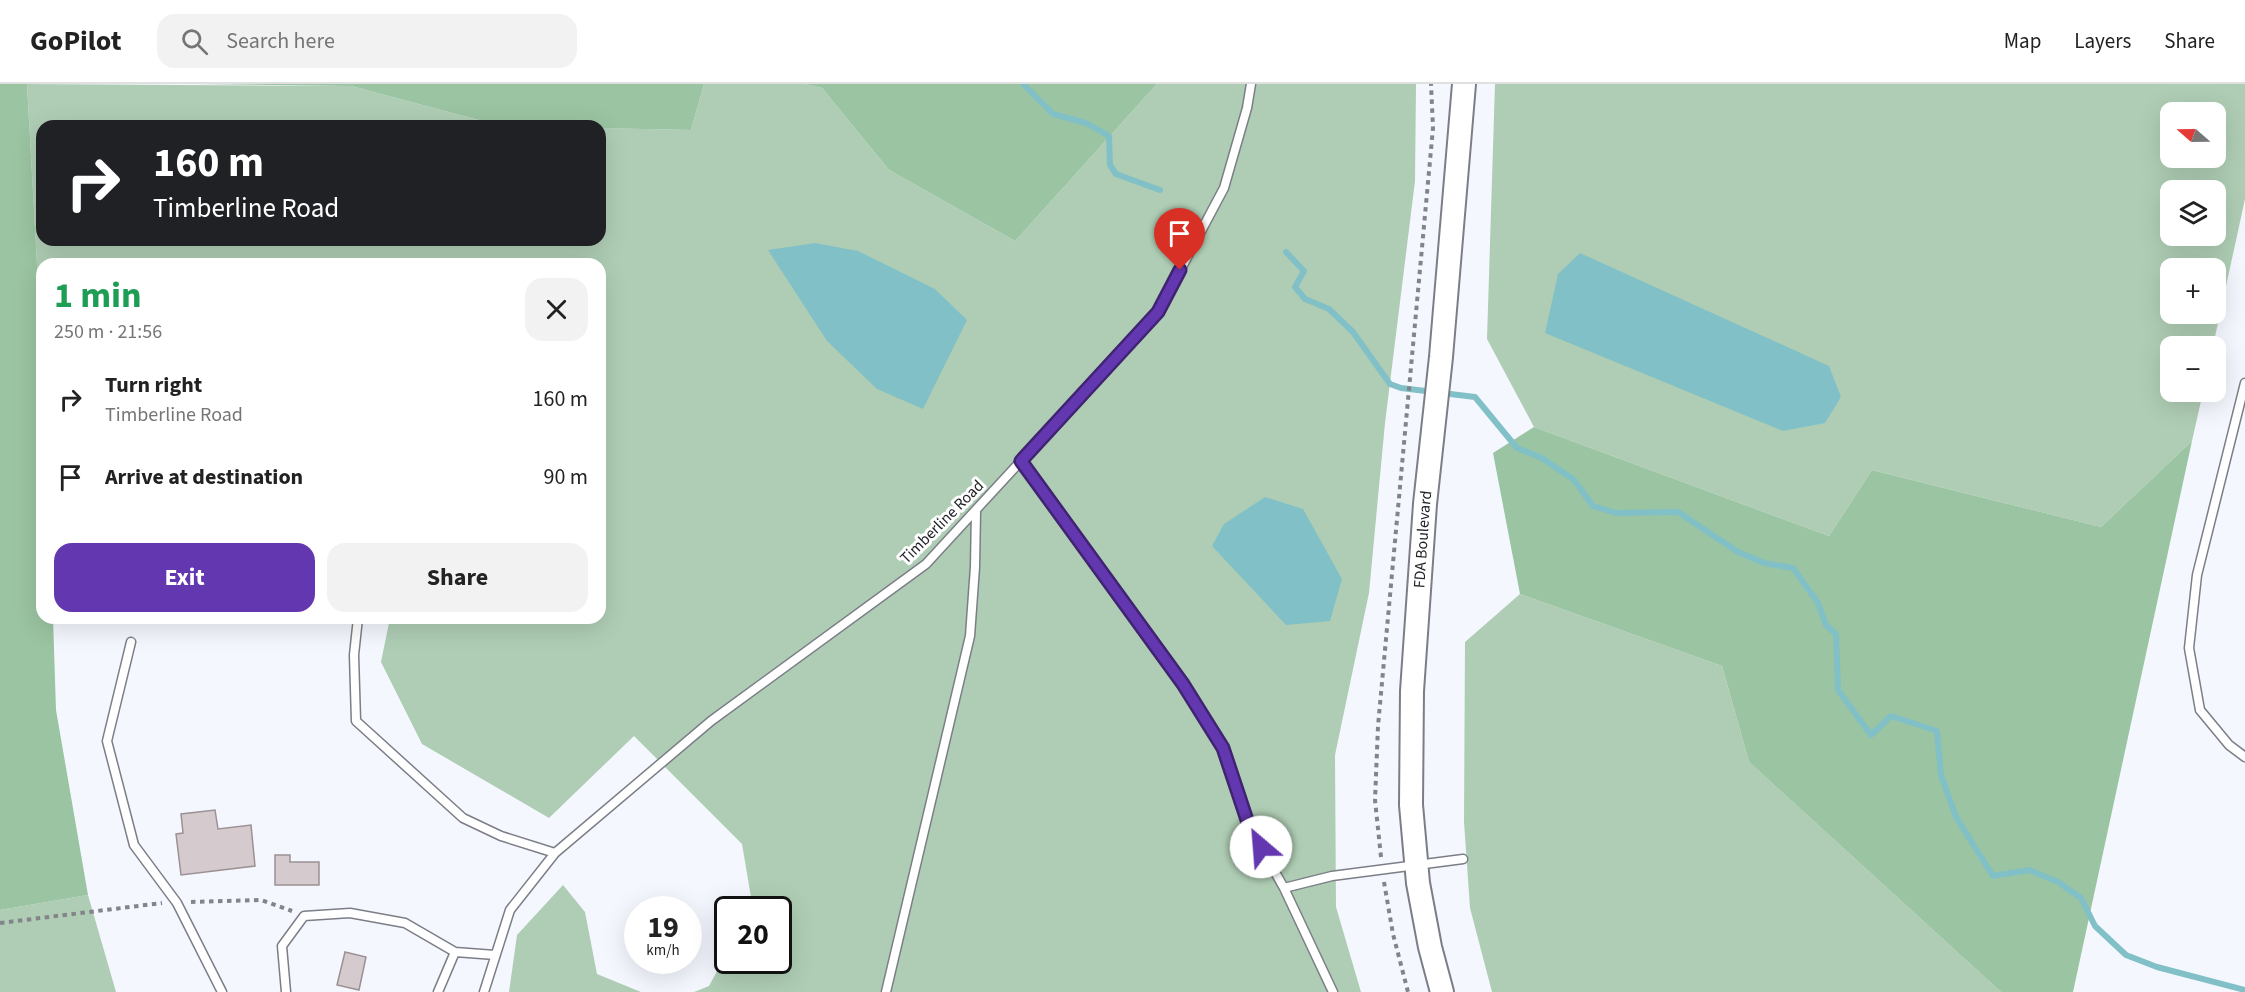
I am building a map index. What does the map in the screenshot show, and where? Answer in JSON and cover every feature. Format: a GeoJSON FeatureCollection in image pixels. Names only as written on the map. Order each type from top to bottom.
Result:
{"type":"FeatureCollection","features":[{"type":"Feature","properties":{"kind":"street","name":"FDA Boulevard"},"geometry":{"type":"LineString","coordinates":[[1442,992],[1430,947],[1416,865],[1411,805],[1412,691],[1425,504],[1457,180],[1464,84]]}},
{"type":"Feature","properties":{"kind":"lane","name":"Timberline Road"},"geometry":{"type":"LineString","coordinates":[[484,992],[510,910],[555,853],[711,722],[926,564],[1158,312],[1224,188],[1247,108],[1251,84]]}},
{"type":"Feature","properties":{"kind":"lane"},"geometry":{"type":"LineString","coordinates":[[2245,383],[2197,575],[2189,648],[2200,710],[2229,745],[2245,757]]}},
{"type":"Feature","properties":{"kind":"lane"},"geometry":{"type":"LineString","coordinates":[[1021,461],[1176,674],[1223,748],[1249,826],[1284,888],[1333,992]]}},
{"type":"Feature","properties":{"kind":"lane"},"geometry":{"type":"LineString","coordinates":[[886,992],[970,636],[976,511]]}},
{"type":"Feature","properties":{"kind":"lane"},"geometry":{"type":"LineString","coordinates":[[357,624],[354,655],[356,721],[463,818],[501,836],[555,853]]}},
{"type":"Feature","properties":{"kind":"lane"},"geometry":{"type":"LineString","coordinates":[[131,642],[107,741],[134,845],[177,903],[222,992]]}},
{"type":"Feature","properties":{"kind":"lane"},"geometry":{"type":"LineString","coordinates":[[1284,888],[1332,876],[1463,859]]}},
{"type":"Feature","properties":{"kind":"lane"},"geometry":{"type":"LineString","coordinates":[[286,992],[282,946],[304,916],[351,913],[405,923],[455,952],[495,955]]}},
{"type":"Feature","properties":{"kind":"lane"},"geometry":{"type":"LineString","coordinates":[[438,992],[455,952]]}},
{"type":"Feature","properties":{"kind":"path"},"geometry":{"type":"LineString","coordinates":[[1408,992],[1393,934],[1382,870],[1375,800],[1378,726],[1433,128],[1431,84]]}},
{"type":"Feature","properties":{"kind":"path"},"geometry":{"type":"LineString","coordinates":[[0,922],[177,903],[261,900],[304,916]]}},
{"type":"Feature","properties":{"kind":"green space"},"geometry":{"type":"Polygon","coordinates":[[[0,84],[27,84],[37,258],[36,624],[53,624],[56,710],[88,895],[0,910],[0,84]]]}},
{"type":"Feature","properties":{"kind":"green space"},"geometry":{"type":"Polygon","coordinates":[[[27,84],[351,86],[478,120],[36,120],[36,246],[27,84]]]}},
{"type":"Feature","properties":{"kind":"green space"},"geometry":{"type":"Polygon","coordinates":[[[192,84],[704,84],[691,130],[606,128],[606,120],[478,120],[351,86],[192,84]]]}},
{"type":"Feature","properties":{"kind":"green space"},"geometry":{"type":"Polygon","coordinates":[[[704,84],[805,84],[822,88],[889,170],[1015,241],[1157,84],[1416,84],[1415,181],[1385,423],[1369,593],[1335,755],[1336,907],[1361,992],[694,992],[709,986],[716,974],[792,974],[792,896],[751,896],[742,844],[634,736],[549,818],[422,744],[381,662],[389,624],[606,624],[606,258],[37,258],[36,246],[606,246],[606,128],[691,130],[704,84]]]}},
{"type":"Feature","properties":{"kind":"green space"},"geometry":{"type":"Polygon","coordinates":[[[805,84],[1157,84],[1015,241],[889,170],[822,88],[805,84]]]}},
{"type":"Feature","properties":{"kind":"green space"},"geometry":{"type":"Polygon","coordinates":[[[1495,84],[2245,84],[2245,199],[2226,286],[2226,258],[2160,258],[2160,324],[2218,324],[2215,336],[2160,336],[2160,402],[2201,402],[2192,441],[2101,527],[1872,470],[1829,536],[1534,427],[1487,339],[1495,84]]]}},
{"type":"Feature","properties":{"kind":"green space"},"geometry":{"type":"Polygon","coordinates":[[[1534,427],[1829,536],[1872,470],[2101,527],[2192,441],[2073,992],[2001,992],[1749,762],[1722,666],[1520,594],[1493,453],[1534,427]]]}},
{"type":"Feature","properties":{"kind":"green space"},"geometry":{"type":"Polygon","coordinates":[[[1520,594],[1722,666],[1749,762],[2001,992],[1492,992],[1470,908],[1464,822],[1465,642],[1520,594]]]}},
{"type":"Feature","properties":{"kind":"green space"},"geometry":{"type":"Polygon","coordinates":[[[563,885],[585,912],[597,974],[641,992],[509,992],[517,935],[563,885]]]}},
{"type":"Feature","properties":{"kind":"green space"},"geometry":{"type":"Polygon","coordinates":[[[88,895],[116,992],[0,992],[0,910],[88,895]]]}},
{"type":"Feature","properties":{"kind":"water"},"geometry":{"type":"Polygon","coordinates":[[[815,243],[858,251],[935,289],[967,320],[923,409],[877,389],[827,341],[768,250],[815,243]]]}},
{"type":"Feature","properties":{"kind":"water"},"geometry":{"type":"Polygon","coordinates":[[[1580,253],[1829,366],[1841,397],[1825,423],[1783,431],[1545,333],[1558,274],[1580,253]]]}},
{"type":"Feature","properties":{"kind":"water"},"geometry":{"type":"Polygon","coordinates":[[[1265,497],[1303,509],[1342,579],[1330,621],[1286,625],[1212,546],[1224,524],[1265,497]]]}},
{"type":"Feature","properties":{"kind":"building"},"geometry":{"type":"Polygon","coordinates":[[[215,810],[218,829],[251,825],[255,866],[181,875],[176,834],[183,833],[181,814],[215,810]]]}},
{"type":"Feature","properties":{"kind":"building"},"geometry":{"type":"Polygon","coordinates":[[[275,855],[290,855],[290,862],[319,862],[319,885],[275,885],[275,855]]]}},
{"type":"Feature","properties":{"kind":"building"},"geometry":{"type":"Polygon","coordinates":[[[345,952],[366,957],[359,990],[337,985],[345,952]]]}},
{"type":"Feature","properties":{"kind":"waterway"},"geometry":{"type":"LineString","coordinates":[[1023,84],[1053,114],[1086,123],[1109,136],[1110,165],[1116,174],[1160,190]]}},
{"type":"Feature","properties":{"kind":"waterway"},"geometry":{"type":"LineString","coordinates":[[1286,252],[1304,271],[1295,287],[1305,299],[1329,309],[1353,332],[1390,384],[1401,388],[1475,397],[1517,448],[1542,458],[1574,480],[1593,506],[1616,513],[1678,512],[1738,552],[1764,563],[1793,568],[1818,603],[1826,625],[1836,634],[1838,690],[1871,735],[1891,716],[1937,731],[1941,775],[1956,817],[1993,876],[2029,870],[2058,882],[2081,898],[2095,926],[2126,955],[2157,967],[2245,990]]}},
{"type":"Feature","properties":{"kind":"route"},"geometry":{"type":"LineString","coordinates":[[1180,270],[1158,312],[1021,461],[1183,684],[1223,748],[1249,826],[1261,847]]}}]}
